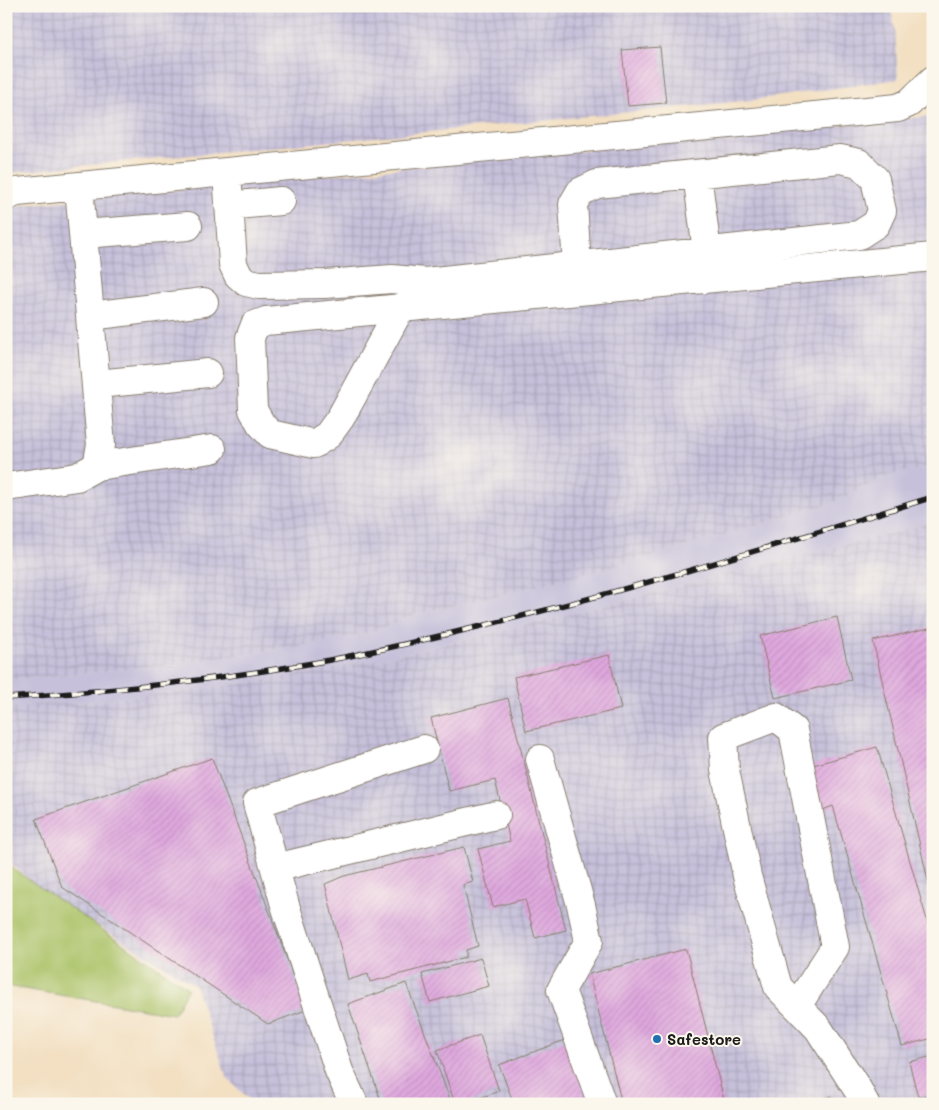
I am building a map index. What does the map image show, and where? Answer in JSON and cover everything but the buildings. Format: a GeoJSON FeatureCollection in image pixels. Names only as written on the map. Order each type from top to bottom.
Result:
{"type":"FeatureCollection","features":[{"type":"Feature","properties":{"kind":"lane"},"geometry":{"type":"LineString","coordinates":[[6,196],[17,192],[898,108],[921,104],[933,80]]}},
{"type":"Feature","properties":{"kind":"lane"},"geometry":{"type":"LineString","coordinates":[[227,172],[234,264],[238,275],[246,282],[259,286],[326,284],[392,279],[425,282],[578,266],[860,235],[876,224],[882,210],[874,179],[859,163],[840,158],[597,184],[580,192],[573,204],[578,266]]}},
{"type":"Feature","properties":{"kind":"lane"},"geometry":{"type":"LineString","coordinates":[[697,174],[706,252]]}},
{"type":"Feature","properties":{"kind":"lane"},"geometry":{"type":"LineString","coordinates":[[78,187],[102,445],[97,466]]}},
{"type":"Feature","properties":{"kind":"lane"},"geometry":{"type":"LineString","coordinates":[[237,205],[281,201]]}},
{"type":"Feature","properties":{"kind":"lane"},"geometry":{"type":"LineString","coordinates":[[83,234],[188,226]]}},
{"type":"Feature","properties":{"kind":"lane"},"geometry":{"type":"LineString","coordinates":[[400,307],[341,417],[328,435],[314,444],[270,434],[260,424],[253,410],[250,338],[254,326],[266,321],[400,307],[933,257]]}},
{"type":"Feature","properties":{"kind":"lane"},"geometry":{"type":"LineString","coordinates":[[90,316],[204,302]]}},
{"type":"Feature","properties":{"kind":"lane"},"geometry":{"type":"LineString","coordinates":[[97,384],[208,373]]}},
{"type":"Feature","properties":{"kind":"lane"},"geometry":{"type":"LineString","coordinates":[[6,487],[77,477],[97,466],[212,449]]}},
{"type":"Feature","properties":{"kind":"lane"},"geometry":{"type":"LineString","coordinates":[[797,1006],[835,947],[793,730],[776,716],[723,737],[725,770],[747,876],[778,987],[818,1028],[865,1104]]}},
{"type":"Feature","properties":{"kind":"lane"},"geometry":{"type":"LineString","coordinates":[[354,1104],[339,1071],[285,905],[257,803],[424,749]]}},
{"type":"Feature","properties":{"kind":"lane"},"geometry":{"type":"LineString","coordinates":[[540,759],[581,905],[589,941],[561,990],[602,1104]]}},
{"type":"Feature","properties":{"kind":"lane"},"geometry":{"type":"LineString","coordinates":[[275,868],[496,815]]}},
{"type":"Feature","properties":{"kind":"shaded area"},"geometry":{"type":"Polygon","coordinates":[[[6,6],[890,6],[895,29],[898,79],[753,100],[6,173],[6,6]]]}},
{"type":"Feature","properties":{"kind":"shaded area"},"geometry":{"type":"Polygon","coordinates":[[[933,116],[933,467],[887,476],[835,502],[749,528],[606,569],[417,614],[373,632],[308,645],[162,666],[6,680],[6,211],[12,206],[933,116]]]}},
{"type":"Feature","properties":{"kind":"shaded area"},"geometry":{"type":"Polygon","coordinates":[[[933,467],[933,522],[546,620],[408,653],[320,671],[224,686],[98,701],[6,707],[6,680],[162,666],[308,645],[373,632],[417,614],[606,569],[749,528],[835,502],[887,476],[933,467]]]}},
{"type":"Feature","properties":{"kind":"shaded area"},"geometry":{"type":"Polygon","coordinates":[[[933,522],[933,1104],[254,1104],[227,1078],[195,985],[50,896],[6,860],[6,707],[98,701],[224,686],[320,671],[408,653],[546,620],[933,522]]]}},
{"type":"Feature","properties":{"kind":"green space"},"geometry":{"type":"Polygon","coordinates":[[[6,864],[188,988],[174,1014],[6,986],[6,864]]]}},
{"type":"Feature","properties":{"kind":"railway"},"geometry":{"type":"LineString","coordinates":[[6,698],[85,692],[202,679],[319,662],[375,651],[527,615],[644,583],[933,497]]}},
{"type":"Feature","properties":{"kind":"place","name":"Safestore"},"geometry":{"type":"Point","coordinates":[657,1039]}}]}
